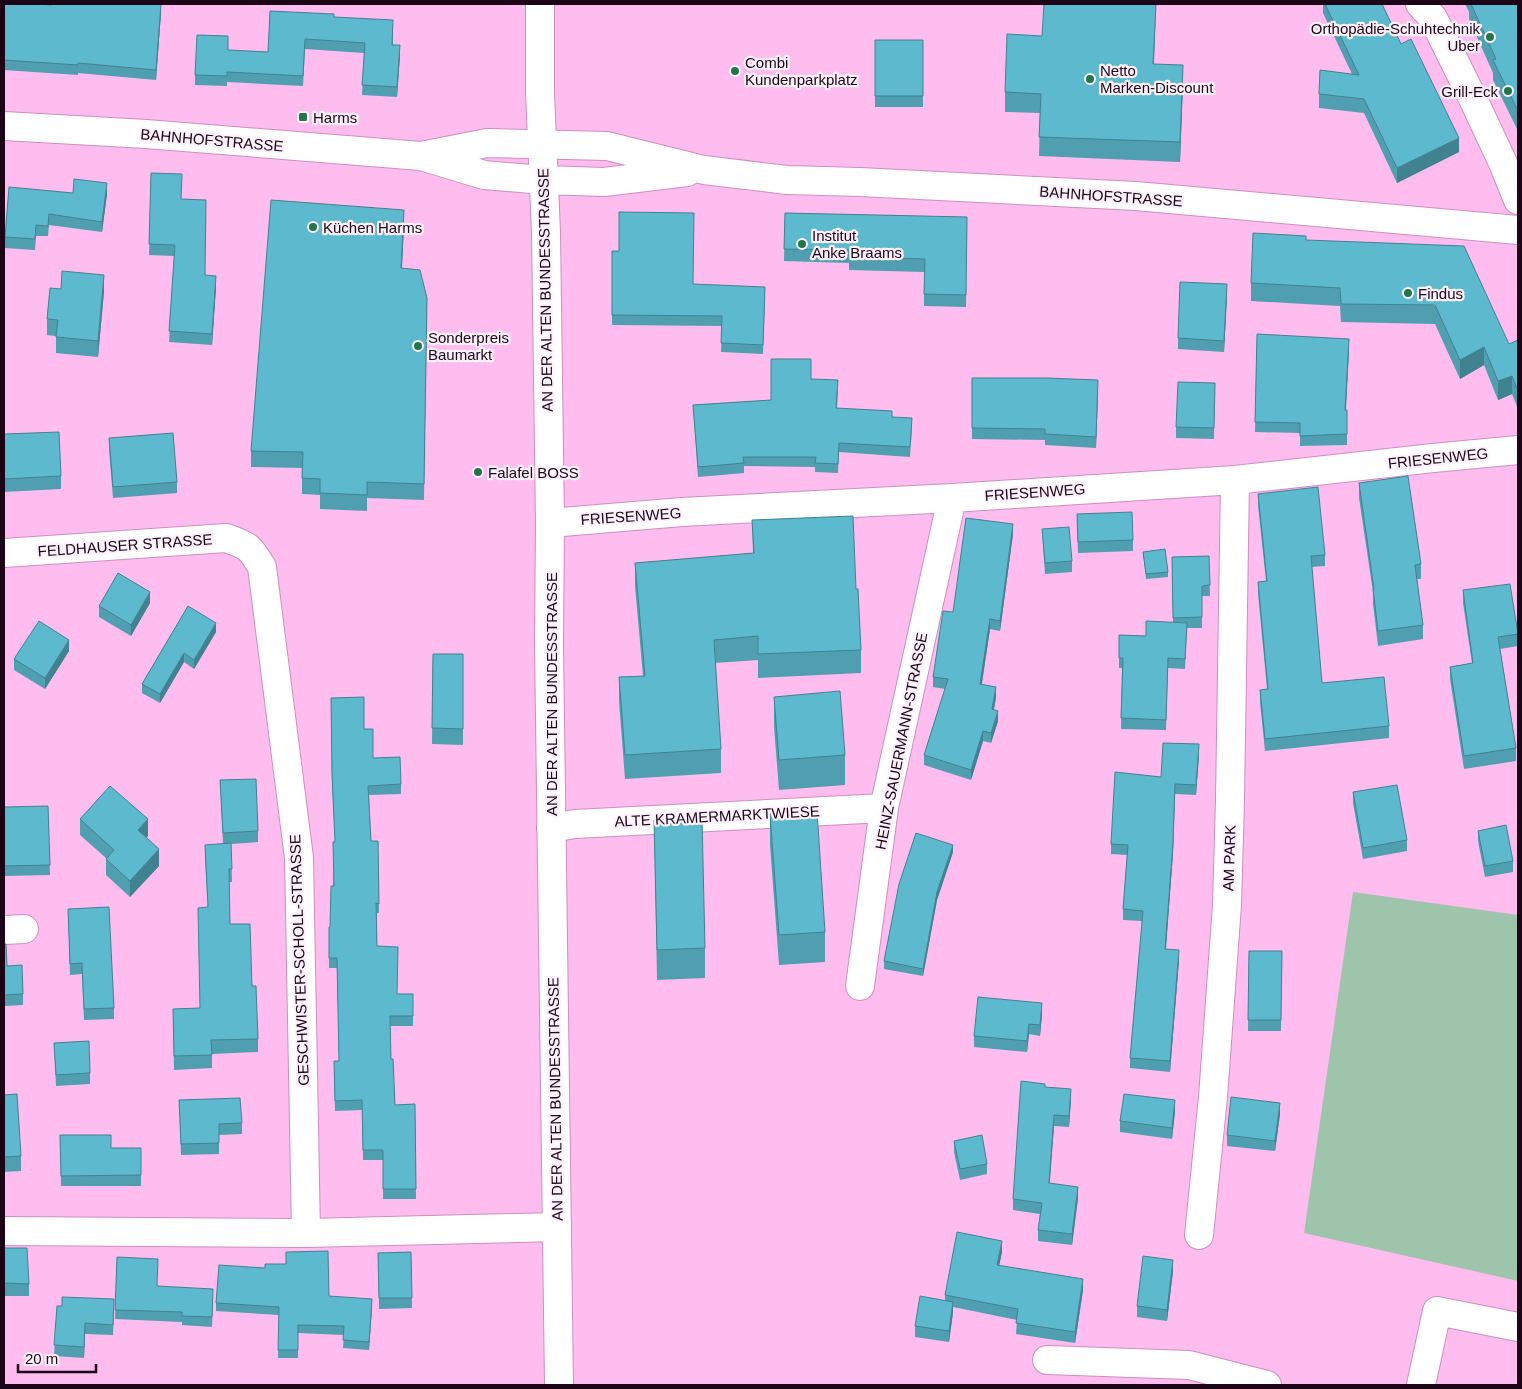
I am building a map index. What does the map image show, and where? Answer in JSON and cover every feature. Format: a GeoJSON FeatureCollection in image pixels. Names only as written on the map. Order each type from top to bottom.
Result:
{"type":"FeatureCollection","features":[{"type":"Feature","properties":{"kind":"street","name":"AN DER ALTEN BUNDESSTRASSE"},"geometry":{"type":"LineString","coordinates":[[540,4],[541,144],[546,233],[550,523],[549,644],[559,1385]]}},
{"type":"Feature","properties":{"kind":"street"},"geometry":{"type":"LineString","coordinates":[[1420,4],[1433,18],[1503,163],[1518,200]]}},
{"type":"Feature","properties":{"kind":"street","name":"BAHNHOFSTRASSE"},"geometry":{"type":"LineString","coordinates":[[4,126],[146,134],[421,156],[484,175],[543,180],[604,182],[704,170]]}},
{"type":"Feature","properties":{"kind":"street","name":"BAHNHOFSTRASSE"},"geometry":{"type":"LineString","coordinates":[[421,156],[487,143],[607,146],[704,170],[787,180],[1136,196],[1518,230]]}},
{"type":"Feature","properties":{"kind":"street","name":"FRIESENWEG"},"geometry":{"type":"LineString","coordinates":[[550,523],[682,512],[952,498],[1235,480],[1518,450]]}},
{"type":"Feature","properties":{"kind":"street","name":"AM PARK"},"geometry":{"type":"LineString","coordinates":[[1199,1235],[1213,1097],[1228,905],[1235,480]]}},
{"type":"Feature","properties":{"kind":"street","name":"HEINZ-SAUERMANN-STRASSE"},"geometry":{"type":"LineString","coordinates":[[860,986],[884,808],[952,498]]}},
{"type":"Feature","properties":{"kind":"street","name":"FELDHAUSER STRASSE"},"geometry":{"type":"LineString","coordinates":[[4,552],[226,538],[244,544]]}},
{"type":"Feature","properties":{"kind":"street","name":"GESCHWISTER-SCHOLL-STRASSE"},"geometry":{"type":"LineString","coordinates":[[244,544],[254,553],[262,567],[299,858],[306,1233]]}},
{"type":"Feature","properties":{"kind":"street","name":"ALTE KRAMERMARKTWIESE"},"geometry":{"type":"LineString","coordinates":[[551,828],[575,824],[884,808]]}},
{"type":"Feature","properties":{"kind":"street"},"geometry":{"type":"LineString","coordinates":[[4,1231],[306,1233],[557,1228]]}},
{"type":"Feature","properties":{"kind":"street"},"geometry":{"type":"LineString","coordinates":[[1421,1385],[1437,1311],[1518,1327]]}},
{"type":"Feature","properties":{"kind":"street"},"geometry":{"type":"LineString","coordinates":[[1047,1360],[1189,1365],[1266,1385]]}},
{"type":"Feature","properties":{"kind":"green space"},"geometry":{"type":"Polygon","coordinates":[[[1353,892],[1518,915],[1518,1281],[1304,1233],[1353,892]]]}},
{"type":"Feature","properties":{"kind":"building"},"geometry":{"type":"Polygon","coordinates":[[[4,4],[161,4],[156,70],[78,63],[78,65],[4,60],[4,4]]]}},
{"type":"Feature","properties":{"kind":"building"},"geometry":{"type":"Polygon","coordinates":[[[1044,4],[1156,4],[1153,64],[1183,65],[1180,142],[1039,137],[1041,94],[1005,92],[1007,34],[1042,36],[1044,4]]]}},
{"type":"Feature","properties":{"kind":"building"},"geometry":{"type":"Polygon","coordinates":[[[1325,4],[1382,4],[1401,44],[1411,39],[1459,138],[1397,168],[1364,99],[1319,94],[1320,70],[1359,75],[1325,4]]]}},
{"type":"Feature","properties":{"kind":"building"},"geometry":{"type":"Polygon","coordinates":[[[1471,4],[1518,4],[1518,111],[1493,60],[1496,59],[1471,4]]]}},
{"type":"Feature","properties":{"kind":"building"},"geometry":{"type":"Polygon","coordinates":[[[270,11],[334,14],[334,17],[393,20],[392,45],[400,45],[397,87],[362,85],[365,43],[305,39],[303,76],[227,72],[227,76],[195,75],[197,35],[228,36],[228,50],[268,52],[270,11]]]}},
{"type":"Feature","properties":{"kind":"building"},"geometry":{"type":"Polygon","coordinates":[[[875,40],[923,40],[923,96],[875,96],[875,40]]]}},
{"type":"Feature","properties":{"kind":"building"},"geometry":{"type":"Polygon","coordinates":[[[151,173],[182,174],[181,199],[206,200],[205,275],[216,276],[212,334],[169,331],[175,245],[149,244],[151,173]]]}},
{"type":"Feature","properties":{"kind":"building"},"geometry":{"type":"Polygon","coordinates":[[[74,179],[107,183],[102,222],[49,214],[48,226],[36,225],[35,239],[5,237],[9,187],[73,193],[74,179]]]}},
{"type":"Feature","properties":{"kind":"building"},"geometry":{"type":"Polygon","coordinates":[[[271,200],[404,210],[401,268],[420,270],[427,298],[424,484],[367,482],[367,495],[320,493],[320,479],[302,478],[303,452],[251,451],[271,200]]]}},
{"type":"Feature","properties":{"kind":"building"},"geometry":{"type":"Polygon","coordinates":[[[619,212],[694,213],[693,284],[765,287],[763,345],[721,343],[722,316],[612,315],[612,251],[619,251],[619,212]]]}},
{"type":"Feature","properties":{"kind":"building"},"geometry":{"type":"Polygon","coordinates":[[[785,213],[967,217],[966,295],[924,294],[925,259],[849,257],[850,250],[784,249],[785,213]]]}},
{"type":"Feature","properties":{"kind":"building"},"geometry":{"type":"Polygon","coordinates":[[[1253,233],[1306,236],[1306,240],[1464,246],[1509,344],[1518,340],[1518,391],[1512,376],[1498,381],[1484,347],[1460,360],[1435,305],[1341,304],[1340,288],[1251,283],[1253,233]]]}},
{"type":"Feature","properties":{"kind":"building"},"geometry":{"type":"Polygon","coordinates":[[[62,271],[104,275],[98,341],[56,337],[58,320],[47,319],[50,288],[61,289],[62,271]]]}},
{"type":"Feature","properties":{"kind":"building"},"geometry":{"type":"Polygon","coordinates":[[[1180,282],[1227,284],[1224,341],[1178,338],[1180,282]]]}},
{"type":"Feature","properties":{"kind":"building"},"geometry":{"type":"Polygon","coordinates":[[[1257,334],[1349,339],[1345,410],[1347,410],[1347,434],[1300,436],[1300,423],[1255,422],[1257,334]]]}},
{"type":"Feature","properties":{"kind":"building"},"geometry":{"type":"Polygon","coordinates":[[[771,359],[811,359],[811,379],[838,380],[836,408],[892,411],[892,417],[912,418],[910,447],[839,443],[838,464],[815,463],[816,457],[743,457],[744,463],[698,467],[693,405],[771,400],[771,359]]]}},
{"type":"Feature","properties":{"kind":"building"},"geometry":{"type":"Polygon","coordinates":[[[972,378],[1098,380],[1096,437],[1045,434],[1045,429],[972,428],[972,378]]]}},
{"type":"Feature","properties":{"kind":"building"},"geometry":{"type":"Polygon","coordinates":[[[1178,382],[1215,383],[1214,428],[1176,427],[1178,382]]]}},
{"type":"Feature","properties":{"kind":"building"},"geometry":{"type":"Polygon","coordinates":[[[59,432],[61,476],[4,479],[4,434],[59,432]]]}},
{"type":"Feature","properties":{"kind":"building"},"geometry":{"type":"Polygon","coordinates":[[[173,433],[177,482],[113,487],[109,438],[173,433]]]}},
{"type":"Feature","properties":{"kind":"building"},"geometry":{"type":"Polygon","coordinates":[[[1408,476],[1421,564],[1415,565],[1423,625],[1378,631],[1359,483],[1408,476]]]}},
{"type":"Feature","properties":{"kind":"building"},"geometry":{"type":"Polygon","coordinates":[[[1318,487],[1325,555],[1311,556],[1322,683],[1384,677],[1389,726],[1265,739],[1260,690],[1268,689],[1258,582],[1267,581],[1258,494],[1318,487]]]}},
{"type":"Feature","properties":{"kind":"building"},"geometry":{"type":"Polygon","coordinates":[[[1132,512],[1133,540],[1078,542],[1077,514],[1132,512]]]}},
{"type":"Feature","properties":{"kind":"building"},"geometry":{"type":"Polygon","coordinates":[[[853,516],[861,650],[758,654],[758,636],[714,640],[721,749],[625,755],[619,677],[645,676],[635,563],[754,553],[752,520],[853,516]]]}},
{"type":"Feature","properties":{"kind":"building"},"geometry":{"type":"Polygon","coordinates":[[[966,518],[1013,524],[1000,621],[990,619],[980,684],[996,687],[992,709],[998,711],[991,733],[983,731],[971,770],[924,755],[948,679],[933,677],[943,611],[953,612],[966,518]]]}},
{"type":"Feature","properties":{"kind":"building"},"geometry":{"type":"Polygon","coordinates":[[[1069,527],[1072,561],[1045,563],[1042,529],[1069,527]]]}},
{"type":"Feature","properties":{"kind":"building"},"geometry":{"type":"Polygon","coordinates":[[[1165,549],[1168,572],[1146,574],[1143,552],[1165,549]]]}},
{"type":"Feature","properties":{"kind":"building"},"geometry":{"type":"Polygon","coordinates":[[[1209,556],[1210,585],[1202,586],[1202,617],[1173,618],[1172,557],[1209,556]]]}},
{"type":"Feature","properties":{"kind":"building"},"geometry":{"type":"Polygon","coordinates":[[[118,573],[150,592],[131,625],[99,606],[118,573]]]}},
{"type":"Feature","properties":{"kind":"building"},"geometry":{"type":"Polygon","coordinates":[[[1510,584],[1518,634],[1498,637],[1516,748],[1464,756],[1450,667],[1473,663],[1463,590],[1510,584]]]}},
{"type":"Feature","properties":{"kind":"building"},"geometry":{"type":"Polygon","coordinates":[[[188,606],[216,623],[194,660],[184,653],[160,694],[142,684],[188,606]]]}},
{"type":"Feature","properties":{"kind":"building"},"geometry":{"type":"Polygon","coordinates":[[[39,621],[69,640],[45,678],[14,659],[39,621]]]}},
{"type":"Feature","properties":{"kind":"building"},"geometry":{"type":"Polygon","coordinates":[[[1146,621],[1187,623],[1185,659],[1168,658],[1166,720],[1121,718],[1123,658],[1119,658],[1119,635],[1146,636],[1146,621]]]}},
{"type":"Feature","properties":{"kind":"building"},"geometry":{"type":"Polygon","coordinates":[[[433,654],[463,654],[463,729],[432,728],[433,654]]]}},
{"type":"Feature","properties":{"kind":"building"},"geometry":{"type":"Polygon","coordinates":[[[840,691],[845,755],[779,760],[774,697],[840,691]]]}},
{"type":"Feature","properties":{"kind":"building"},"geometry":{"type":"Polygon","coordinates":[[[364,697],[364,729],[373,729],[373,758],[400,757],[401,784],[368,786],[371,841],[378,841],[379,904],[376,903],[377,946],[398,947],[397,994],[413,994],[413,1016],[390,1016],[395,1105],[415,1104],[416,1189],[383,1189],[383,1150],[363,1150],[362,1100],[335,1101],[334,1061],[339,1061],[337,958],[329,958],[331,886],[334,886],[333,842],[335,842],[331,698],[364,697]]]}},
{"type":"Feature","properties":{"kind":"building"},"geometry":{"type":"Polygon","coordinates":[[[1163,743],[1199,744],[1196,785],[1175,784],[1173,843],[1165,949],[1179,950],[1170,1061],[1130,1058],[1143,911],[1123,909],[1128,845],[1111,844],[1115,772],[1161,777],[1163,743]]]}},
{"type":"Feature","properties":{"kind":"building"},"geometry":{"type":"Polygon","coordinates":[[[256,779],[258,831],[223,833],[220,780],[256,779]]]}},
{"type":"Feature","properties":{"kind":"building"},"geometry":{"type":"Polygon","coordinates":[[[1397,785],[1407,840],[1363,848],[1353,792],[1397,785]]]}},
{"type":"Feature","properties":{"kind":"building"},"geometry":{"type":"Polygon","coordinates":[[[110,786],[148,819],[138,830],[159,849],[130,881],[106,859],[114,850],[80,819],[110,786]]]}},
{"type":"Feature","properties":{"kind":"building"},"geometry":{"type":"Polygon","coordinates":[[[48,806],[50,865],[4,866],[4,807],[48,806]]]}},
{"type":"Feature","properties":{"kind":"building"},"geometry":{"type":"Polygon","coordinates":[[[817,811],[825,932],[779,935],[770,814],[817,811]]]}},
{"type":"Feature","properties":{"kind":"building"},"geometry":{"type":"Polygon","coordinates":[[[702,819],[705,948],[657,950],[654,820],[702,819]]]}},
{"type":"Feature","properties":{"kind":"building"},"geometry":{"type":"Polygon","coordinates":[[[1506,825],[1513,861],[1485,866],[1478,831],[1506,825]]]}},
{"type":"Feature","properties":{"kind":"building"},"geometry":{"type":"Polygon","coordinates":[[[916,833],[953,845],[937,892],[923,969],[884,961],[899,884],[916,833]]]}},
{"type":"Feature","properties":{"kind":"building"},"geometry":{"type":"Polygon","coordinates":[[[231,843],[232,869],[229,869],[230,924],[250,924],[252,986],[256,986],[258,1039],[211,1040],[212,1055],[174,1056],[173,1009],[200,1008],[198,908],[208,907],[205,845],[231,843]]]}},
{"type":"Feature","properties":{"kind":"building"},"geometry":{"type":"Polygon","coordinates":[[[109,907],[114,1008],[84,1009],[82,963],[70,964],[68,909],[109,907]]]}},
{"type":"Feature","properties":{"kind":"building"},"geometry":{"type":"Polygon","coordinates":[[[4,944],[6,944],[7,966],[22,965],[23,994],[4,995],[4,944]]]}},
{"type":"Feature","properties":{"kind":"building"},"geometry":{"type":"Polygon","coordinates":[[[1249,951],[1282,951],[1281,1020],[1248,1020],[1249,951]]]}},
{"type":"Feature","properties":{"kind":"building"},"geometry":{"type":"Polygon","coordinates":[[[978,997],[1042,1003],[1040,1025],[1029,1024],[1027,1041],[974,1036],[978,997]]]}},
{"type":"Feature","properties":{"kind":"building"},"geometry":{"type":"Polygon","coordinates":[[[89,1041],[90,1073],[56,1075],[54,1043],[89,1041]]]}},
{"type":"Feature","properties":{"kind":"building"},"geometry":{"type":"Polygon","coordinates":[[[1021,1081],[1045,1084],[1045,1087],[1071,1089],[1069,1116],[1054,1115],[1049,1183],[1078,1187],[1072,1234],[1038,1230],[1042,1203],[1013,1199],[1021,1081]]]}},
{"type":"Feature","properties":{"kind":"building"},"geometry":{"type":"Polygon","coordinates":[[[17,1094],[21,1156],[4,1157],[4,1095],[17,1094]]]}},
{"type":"Feature","properties":{"kind":"building"},"geometry":{"type":"Polygon","coordinates":[[[1124,1094],[1175,1100],[1172,1128],[1120,1121],[1124,1094]]]}},
{"type":"Feature","properties":{"kind":"building"},"geometry":{"type":"Polygon","coordinates":[[[1231,1097],[1280,1103],[1275,1141],[1227,1135],[1231,1097]]]}},
{"type":"Feature","properties":{"kind":"building"},"geometry":{"type":"Polygon","coordinates":[[[240,1098],[242,1123],[219,1124],[219,1143],[181,1144],[179,1100],[240,1098]]]}},
{"type":"Feature","properties":{"kind":"building"},"geometry":{"type":"Polygon","coordinates":[[[60,1135],[111,1135],[111,1148],[141,1148],[141,1175],[61,1176],[60,1135]]]}},
{"type":"Feature","properties":{"kind":"building"},"geometry":{"type":"Polygon","coordinates":[[[982,1135],[987,1164],[960,1169],[954,1141],[982,1135]]]}},
{"type":"Feature","properties":{"kind":"building"},"geometry":{"type":"Polygon","coordinates":[[[957,1232],[1002,1241],[997,1265],[1083,1279],[1075,1332],[1016,1323],[1018,1309],[945,1295],[957,1232]]]}},
{"type":"Feature","properties":{"kind":"building"},"geometry":{"type":"Polygon","coordinates":[[[4,1248],[27,1248],[29,1284],[4,1283],[4,1248]]]}},
{"type":"Feature","properties":{"kind":"building"},"geometry":{"type":"Polygon","coordinates":[[[328,1251],[329,1296],[372,1299],[369,1342],[343,1340],[344,1326],[298,1325],[298,1350],[278,1350],[279,1307],[216,1303],[219,1265],[265,1268],[265,1264],[286,1264],[286,1252],[328,1251]]]}},
{"type":"Feature","properties":{"kind":"building"},"geometry":{"type":"Polygon","coordinates":[[[411,1252],[412,1298],[379,1298],[378,1253],[411,1252]]]}},
{"type":"Feature","properties":{"kind":"building"},"geometry":{"type":"Polygon","coordinates":[[[1143,1256],[1173,1260],[1167,1310],[1137,1306],[1143,1256]]]}},
{"type":"Feature","properties":{"kind":"building"},"geometry":{"type":"Polygon","coordinates":[[[117,1257],[158,1259],[157,1286],[213,1289],[212,1317],[182,1316],[182,1312],[115,1310],[117,1257]]]}},
{"type":"Feature","properties":{"kind":"building"},"geometry":{"type":"Polygon","coordinates":[[[920,1296],[953,1302],[949,1331],[915,1326],[920,1296]]]}},
{"type":"Feature","properties":{"kind":"building"},"geometry":{"type":"Polygon","coordinates":[[[62,1297],[114,1299],[113,1325],[85,1323],[84,1347],[54,1345],[57,1306],[62,1306],[62,1297]]]}},
{"type":"Feature","properties":{"kind":"place","name":"Orthopädie-Schuhtechnik Uber"},"geometry":{"type":"Point","coordinates":[1490,37]}},
{"type":"Feature","properties":{"kind":"place","name":"Combi Kundenparkplatz"},"geometry":{"type":"Point","coordinates":[735,71]}},
{"type":"Feature","properties":{"kind":"place","name":"Netto Marken-Discount"},"geometry":{"type":"Point","coordinates":[1090,79]}},
{"type":"Feature","properties":{"kind":"place","name":"Grill-Eck"},"geometry":{"type":"Point","coordinates":[1508,91]}},
{"type":"Feature","properties":{"kind":"place","name":"Harms"},"geometry":{"type":"Point","coordinates":[303,117]}},
{"type":"Feature","properties":{"kind":"place","name":"Küchen Harms"},"geometry":{"type":"Point","coordinates":[313,227]}},
{"type":"Feature","properties":{"kind":"place","name":"Institut Anke Braams"},"geometry":{"type":"Point","coordinates":[802,244]}},
{"type":"Feature","properties":{"kind":"place","name":"Findus"},"geometry":{"type":"Point","coordinates":[1408,293]}},
{"type":"Feature","properties":{"kind":"place","name":"Sonderpreis Baumarkt"},"geometry":{"type":"Point","coordinates":[418,346]}},
{"type":"Feature","properties":{"kind":"place","name":"Falafel BOSS"},"geometry":{"type":"Point","coordinates":[478,472]}}]}
